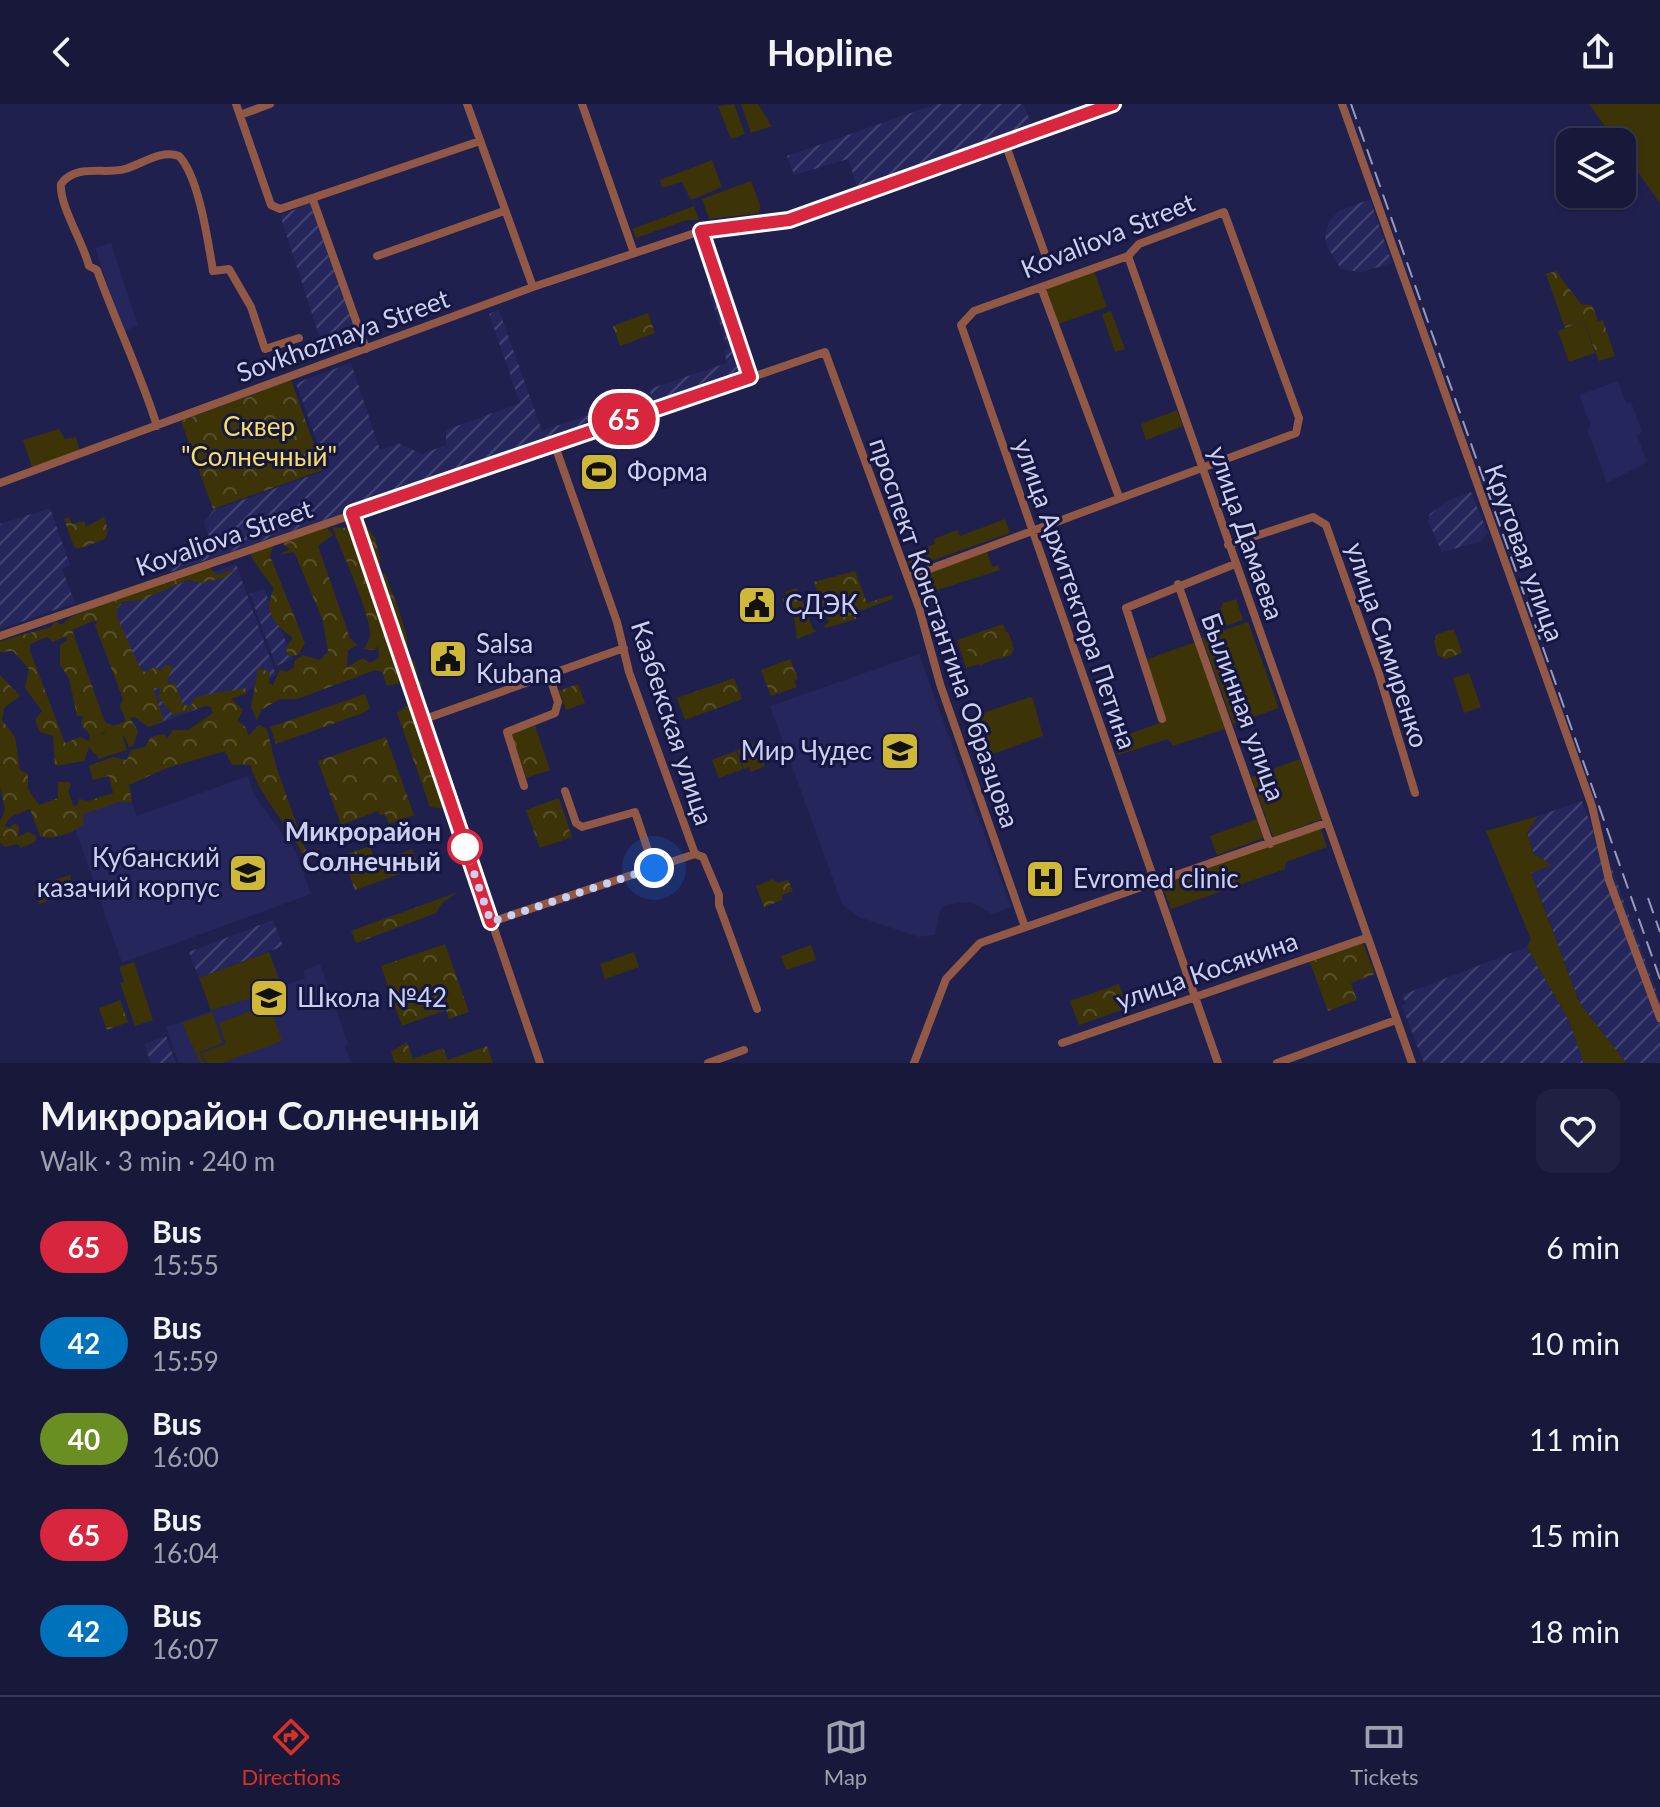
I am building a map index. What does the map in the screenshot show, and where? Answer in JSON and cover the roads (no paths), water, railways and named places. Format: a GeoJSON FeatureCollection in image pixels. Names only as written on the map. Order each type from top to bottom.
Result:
{"type":"FeatureCollection","features":[{"type":"Feature","properties":{"kind":"street"},"geometry":{"type":"LineString","coordinates":[[236,104],[271,205],[280,209],[480,141]]}},
{"type":"Feature","properties":{"kind":"street"},"geometry":{"type":"LineString","coordinates":[[240,115],[270,104]]}},
{"type":"Feature","properties":{"kind":"street"},"geometry":{"type":"LineString","coordinates":[[467,104],[533,287]]}},
{"type":"Feature","properties":{"kind":"street"},"geometry":{"type":"LineString","coordinates":[[582,104],[634,253]]}},
{"type":"Feature","properties":{"kind":"street","name":"Sovkhoznaya Street"},"geometry":{"type":"LineString","coordinates":[[0,483],[533,287],[701,231],[773,225],[1113,104]]}},
{"type":"Feature","properties":{"kind":"street","name":"Круговая улица"},"geometry":{"type":"LineString","coordinates":[[1342,104],[1577,763],[1602,838],[1609,880],[1660,1018]]}},
{"type":"Feature","properties":{"kind":"street"},"geometry":{"type":"LineString","coordinates":[[1005,143],[1045,254]]}},
{"type":"Feature","properties":{"kind":"street"},"geometry":{"type":"LineString","coordinates":[[157,426],[131,349],[117,327],[97,270],[89,266],[82,238],[65,204],[60,188],[66,177],[90,170],[124,169],[167,154],[179,156],[187,167],[199,207],[213,271],[229,269],[239,281],[265,349],[299,338]]}},
{"type":"Feature","properties":{"kind":"street"},"geometry":{"type":"LineString","coordinates":[[313,200],[366,349]]}},
{"type":"Feature","properties":{"kind":"street"},"geometry":{"type":"LineString","coordinates":[[377,256],[504,211]]}},
{"type":"Feature","properties":{"kind":"street","name":"Kovaliova Street"},"geometry":{"type":"LineString","coordinates":[[966,320],[974,311],[1128,256],[1139,244],[1224,212],[1299,418],[1299,429],[1290,437],[1201,465]]}},
{"type":"Feature","properties":{"kind":"street"},"geometry":{"type":"LineString","coordinates":[[701,231],[750,377]]}},
{"type":"Feature","properties":{"kind":"street","name":"улица Дамаева"},"geometry":{"type":"LineString","coordinates":[[1128,256],[1412,1063]]}},
{"type":"Feature","properties":{"kind":"street"},"geometry":{"type":"LineString","coordinates":[[1041,287],[1119,497]]}},
{"type":"Feature","properties":{"kind":"street","name":"улица Архитектора Петина"},"geometry":{"type":"LineString","coordinates":[[966,320],[961,325],[1031,532],[1218,1063]]}},
{"type":"Feature","properties":{"kind":"street","name":"Kovaliova Street"},"geometry":{"type":"LineString","coordinates":[[0,636],[825,352]]}},
{"type":"Feature","properties":{"kind":"street","name":"проспект Константина Образцова"},"geometry":{"type":"LineString","coordinates":[[825,352],[908,577],[940,684],[1025,927]]}},
{"type":"Feature","properties":{"kind":"street","name":"Казбекская улица"},"geometry":{"type":"LineString","coordinates":[[554,443],[624,648],[629,672],[695,854],[703,857],[719,895],[719,905],[757,1009]]}},
{"type":"Feature","properties":{"kind":"street"},"geometry":{"type":"LineString","coordinates":[[908,577],[1201,465]]}},
{"type":"Feature","properties":{"kind":"street"},"geometry":{"type":"LineString","coordinates":[[352,513],[540,1063]]}},
{"type":"Feature","properties":{"kind":"street","name":"улица Симиренко"},"geometry":{"type":"LineString","coordinates":[[1228,545],[1313,517],[1326,525],[1379,674],[1415,793]]}},
{"type":"Feature","properties":{"kind":"street"},"geometry":{"type":"LineString","coordinates":[[1162,719],[1126,608],[1178,584],[1235,564]]}},
{"type":"Feature","properties":{"kind":"street","name":"Былинная улица"},"geometry":{"type":"LineString","coordinates":[[1178,584],[1270,844]]}},
{"type":"Feature","properties":{"kind":"street"},"geometry":{"type":"LineString","coordinates":[[422,720],[624,648]]}},
{"type":"Feature","properties":{"kind":"street"},"geometry":{"type":"LineString","coordinates":[[524,786],[507,732],[555,713],[558,702],[549,675]]}},
{"type":"Feature","properties":{"kind":"street"},"geometry":{"type":"LineString","coordinates":[[565,791],[576,823],[582,827],[635,812],[654,868]]}},
{"type":"Feature","properties":{"kind":"street"},"geometry":{"type":"LineString","coordinates":[[914,1063],[941,988],[980,943],[1326,823]]}},
{"type":"Feature","properties":{"kind":"street"},"geometry":{"type":"LineString","coordinates":[[491,922],[695,854]]}},
{"type":"Feature","properties":{"kind":"street","name":"улица Косякина"},"geometry":{"type":"LineString","coordinates":[[1062,1043],[1366,938]]}},
{"type":"Feature","properties":{"kind":"street"},"geometry":{"type":"LineString","coordinates":[[1277,1063],[1396,1020]]}},
{"type":"Feature","properties":{"kind":"street"},"geometry":{"type":"LineString","coordinates":[[708,1063],[744,1050]]}},
{"type":"Feature","properties":{"kind":"railway"},"geometry":{"type":"LineString","coordinates":[[1351,104],[1660,979]]}},
{"type":"Feature","properties":{"kind":"railway"},"geometry":{"type":"LineString","coordinates":[[1648,898],[1660,932]]}},
{"type":"Feature","properties":{"kind":"place","name":"Форма"},"geometry":{"type":"Point","coordinates":[599,472]}},
{"type":"Feature","properties":{"kind":"place","name":"СДЭК"},"geometry":{"type":"Point","coordinates":[757,605]}},
{"type":"Feature","properties":{"kind":"place","name":"Salsa Kubana"},"geometry":{"type":"Point","coordinates":[448,659]}},
{"type":"Feature","properties":{"kind":"place","name":"Мир Чудес"},"geometry":{"type":"Point","coordinates":[900,751]}},
{"type":"Feature","properties":{"kind":"place","name":"Микрорайон Солнечный"},"geometry":{"type":"Point","coordinates":[465,847]}},
{"type":"Feature","properties":{"kind":"place","name":"Кубанский казачий корпус"},"geometry":{"type":"Point","coordinates":[248,873]}},
{"type":"Feature","properties":{"kind":"place","name":"Evromed clinic"},"geometry":{"type":"Point","coordinates":[1045,879]}},
{"type":"Feature","properties":{"kind":"place","name":"Школа №42"},"geometry":{"type":"Point","coordinates":[269,998]}},
{"type":"Feature","properties":{"kind":"park label","name":"Сквер \"Солнечный\""},"geometry":{"type":"Point","coordinates":[259,442]}}]}
